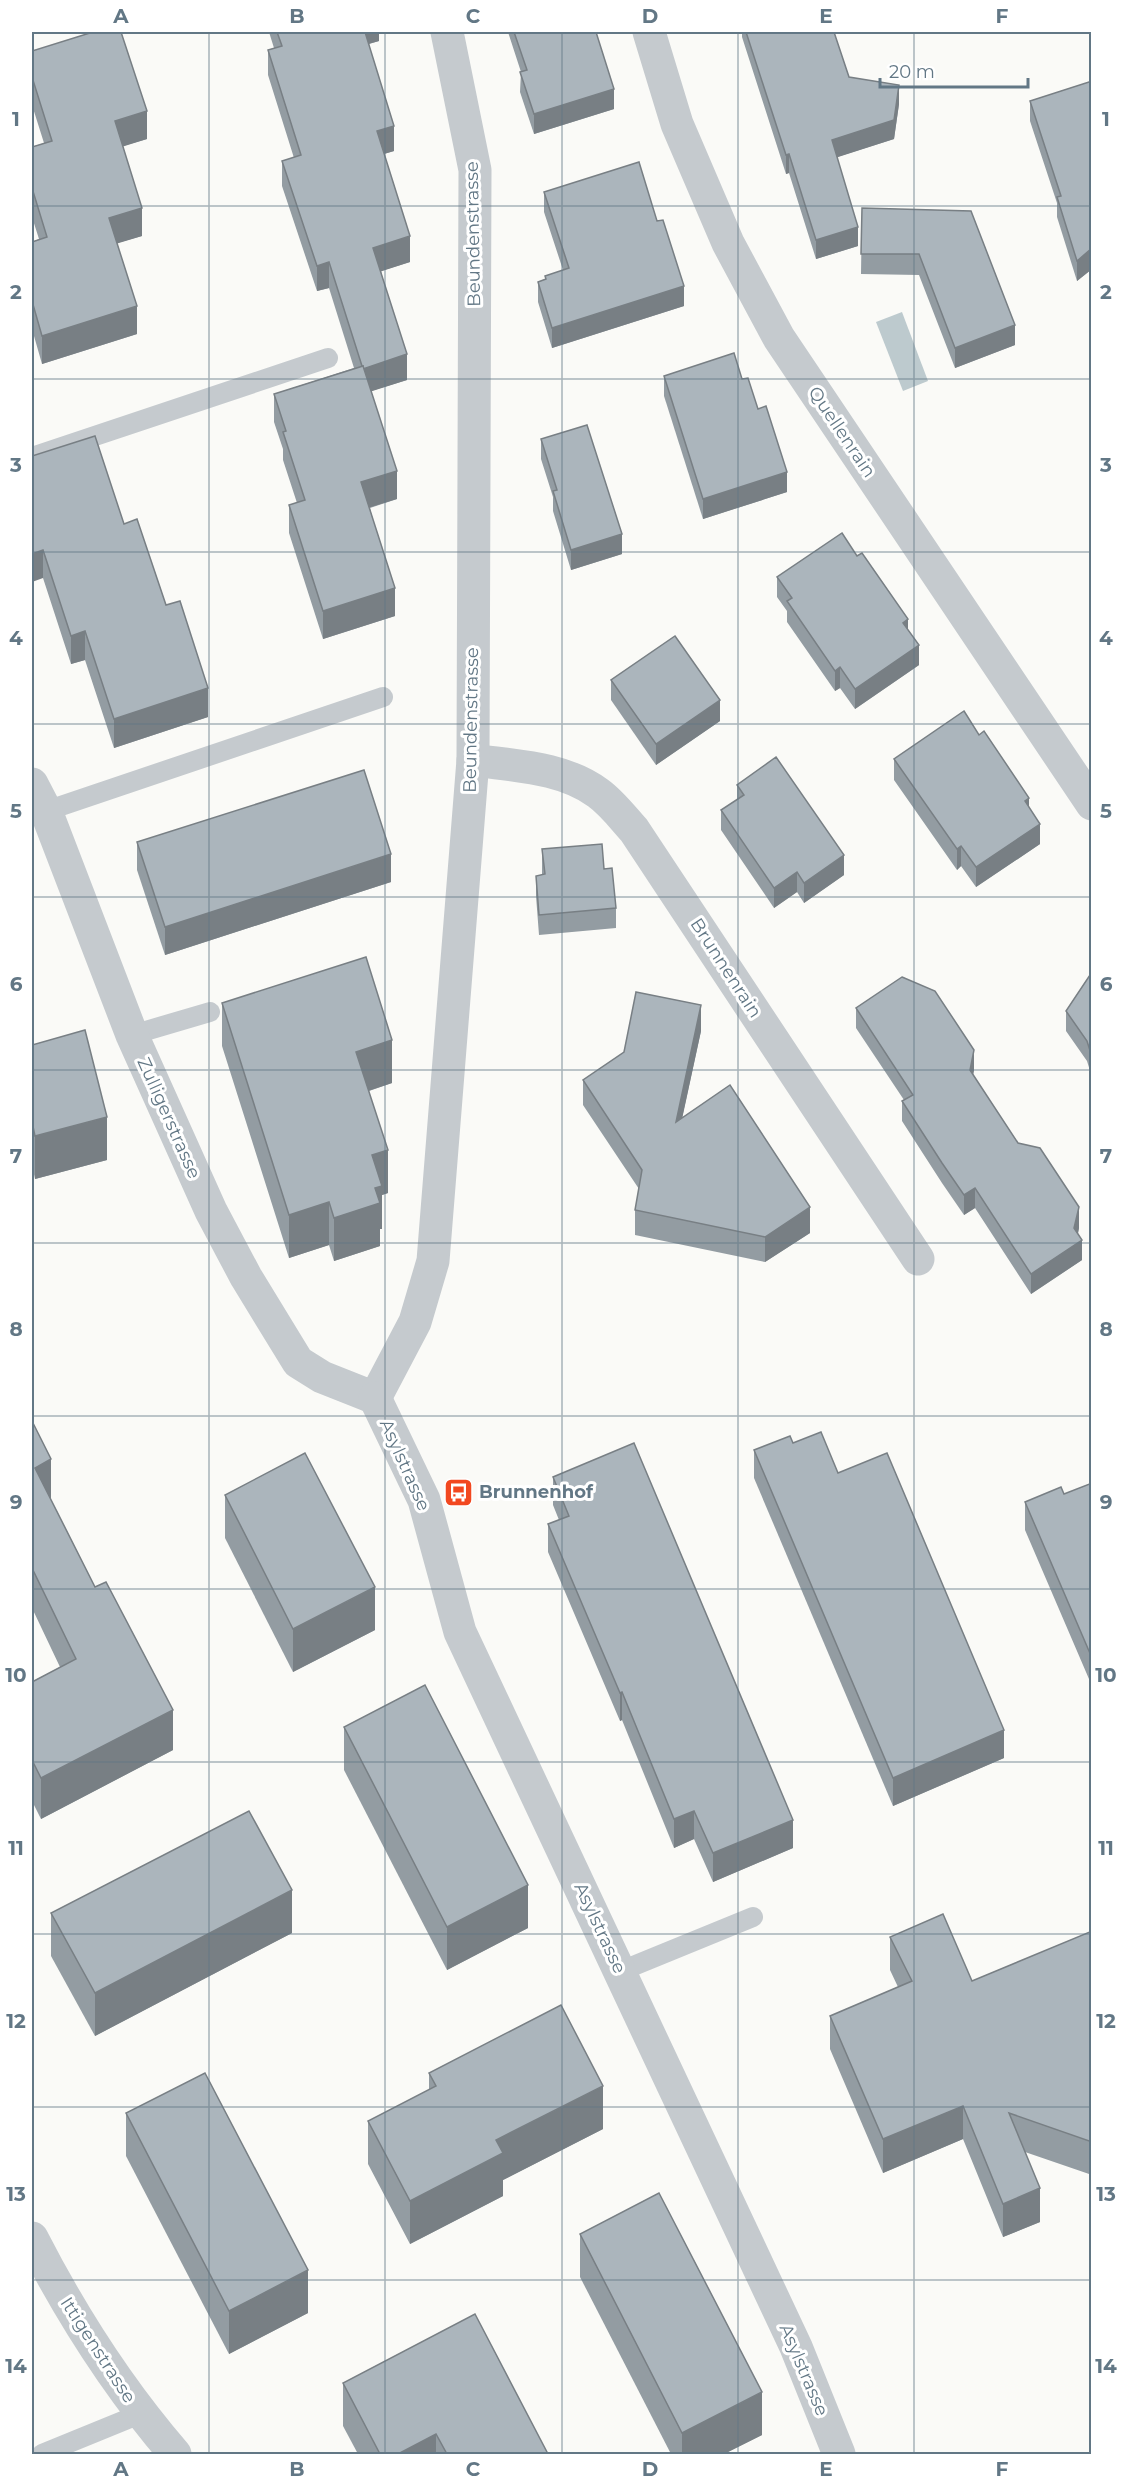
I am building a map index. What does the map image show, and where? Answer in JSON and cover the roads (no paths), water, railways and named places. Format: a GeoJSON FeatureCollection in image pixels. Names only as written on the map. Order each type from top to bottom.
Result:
{"type":"FeatureCollection","features":[{"type":"Feature","properties":{"kind":"street","name":"Beundenstrasse"},"geometry":{"type":"LineString","coordinates":[[375,1398],[415,1322],[433,1262],[473,760],[475,170],[447,32]]}},
{"type":"Feature","properties":{"kind":"street","name":"Quellenrain"},"geometry":{"type":"LineString","coordinates":[[649,32],[677,124],[728,243],[779,338],[1092,804]]}},
{"type":"Feature","properties":{"kind":"street","name":"Brunnenrain"},"geometry":{"type":"LineString","coordinates":[[473,760],[532,768],[573,778],[600,794],[634,830],[918,1259]]}},
{"type":"Feature","properties":{"kind":"street","name":"Zulligerstrasse"},"geometry":{"type":"LineString","coordinates":[[39,797],[132,1035],[211,1211],[246,1277],[298,1362],[322,1377],[375,1398]]}},
{"type":"Feature","properties":{"kind":"street","name":"Asylstrasse"},"geometry":{"type":"LineString","coordinates":[[375,1398],[424,1500],[460,1632],[796,2347],[839,2454]]}},
{"type":"Feature","properties":{"kind":"street","name":"Ittigenstrasse"},"geometry":{"type":"LineString","coordinates":[[32,2238],[81,2328],[140,2415],[175,2454]]}},
{"type":"Feature","properties":{"kind":"lane"},"geometry":{"type":"LineString","coordinates":[[32,457],[328,358]]}},
{"type":"Feature","properties":{"kind":"lane"},"geometry":{"type":"LineString","coordinates":[[39,797],[383,697]]}},
{"type":"Feature","properties":{"kind":"lane"},"geometry":{"type":"LineString","coordinates":[[132,1035],[210,1012]]}},
{"type":"Feature","properties":{"kind":"lane"},"geometry":{"type":"LineString","coordinates":[[621,1971],[753,1917]]}},
{"type":"Feature","properties":{"kind":"lane"},"geometry":{"type":"LineString","coordinates":[[42,2454],[140,2415]]}},
{"type":"Feature","properties":{"kind":"place","name":"Brunnenhof"},"geometry":{"type":"Point","coordinates":[458,1492]}}]}
